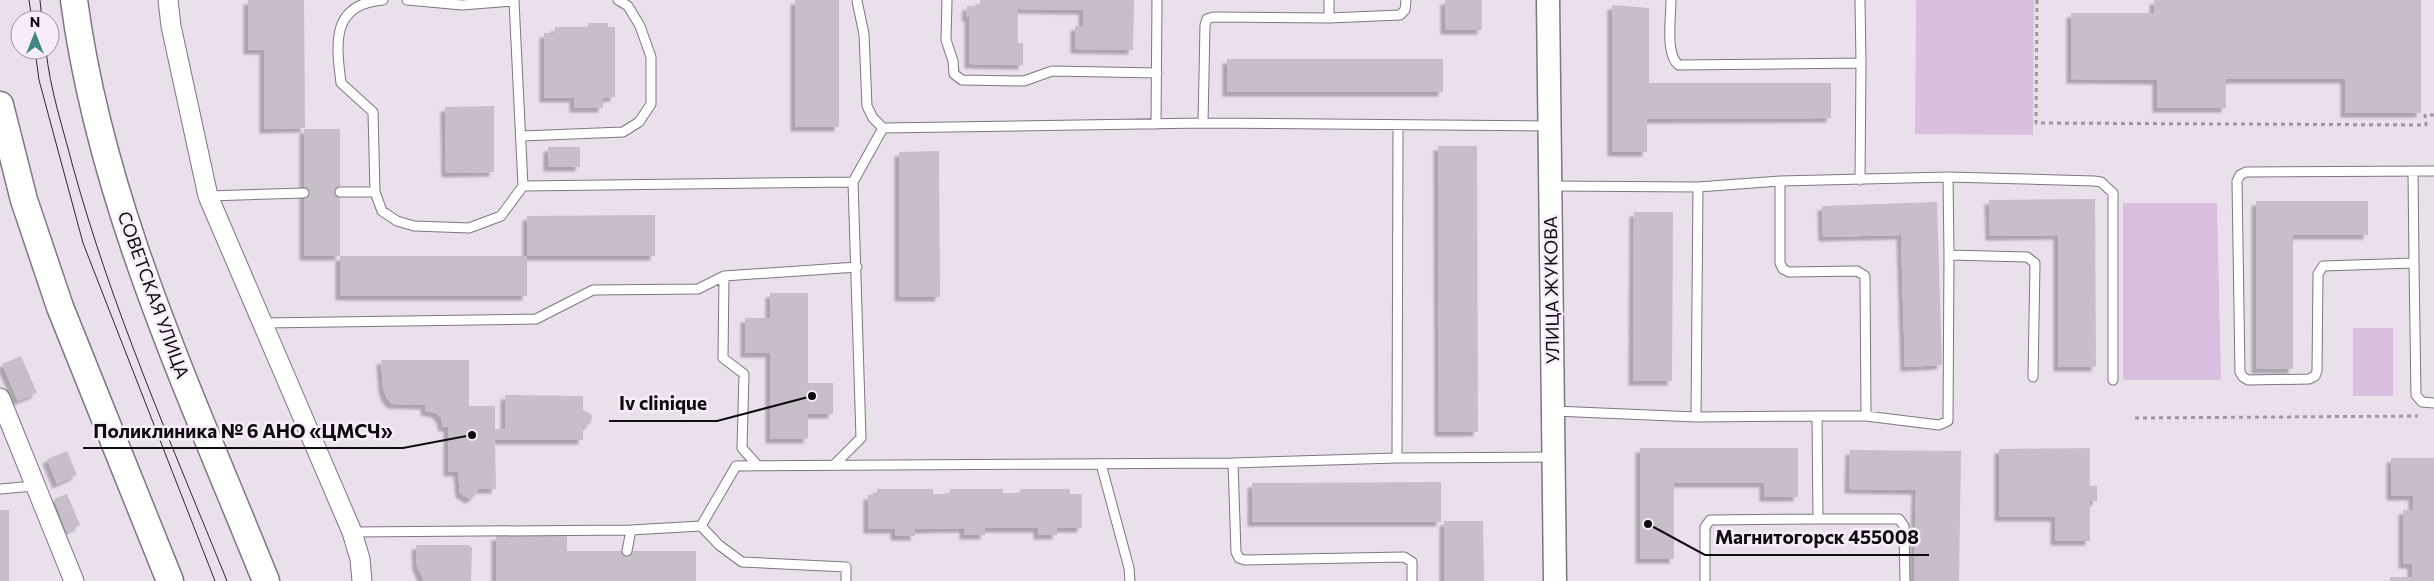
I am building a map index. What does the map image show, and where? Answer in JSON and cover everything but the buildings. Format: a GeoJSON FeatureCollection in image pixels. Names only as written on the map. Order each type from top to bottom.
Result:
{"type":"FeatureCollection","features":[{"type":"Feature","properties":{"kind":"main road","name":"СОВЕТСКАЯ УЛИЦА"},"geometry":{"type":"LineString","coordinates":[[74,0],[90,99],[109,172],[133,246],[266,581]]}},
{"type":"Feature","properties":{"kind":"main road"},"geometry":{"type":"LineString","coordinates":[[0,105],[24,200],[60,307],[170,581]]}},
{"type":"Feature","properties":{"kind":"street"},"geometry":{"type":"LineString","coordinates":[[168,0],[171,26],[208,196],[352,532],[360,559],[362,581]]}},
{"type":"Feature","properties":{"kind":"street","name":"УЛИЦА ЖУКОВА"},"geometry":{"type":"LineString","coordinates":[[1548,0],[1555,581]]}},
{"type":"Feature","properties":{"kind":"street"},"geometry":{"type":"LineString","coordinates":[[0,398],[74,581]]}},
{"type":"Feature","properties":{"kind":"lane"},"geometry":{"type":"LineString","coordinates":[[383,0],[358,5],[342,21],[339,31],[340,84],[372,112],[375,192],[382,211],[397,221],[414,226],[469,228],[501,216],[523,186],[516,0],[462,5],[408,0]]}},
{"type":"Feature","properties":{"kind":"lane"},"geometry":{"type":"LineString","coordinates":[[522,136],[623,132],[639,122],[651,104],[651,57],[640,26],[628,6],[618,0]]}},
{"type":"Feature","properties":{"kind":"lane"},"geometry":{"type":"LineString","coordinates":[[946,0],[946,40],[953,61],[954,74],[962,80],[1024,81],[1031,80],[1043,72],[1052,71],[1157,73]]}},
{"type":"Feature","properties":{"kind":"lane"},"geometry":{"type":"LineString","coordinates":[[1156,124],[1157,0]]}},
{"type":"Feature","properties":{"kind":"lane"},"geometry":{"type":"LineString","coordinates":[[1329,0],[1329,18]]}},
{"type":"Feature","properties":{"kind":"lane"},"geometry":{"type":"LineString","coordinates":[[1203,123],[1205,25],[1207,19],[1213,17],[1329,18],[1400,15],[1405,10],[1406,0]]}},
{"type":"Feature","properties":{"kind":"lane"},"geometry":{"type":"LineString","coordinates":[[1671,0],[1670,52],[1675,62],[1679,65],[1861,63]]}},
{"type":"Feature","properties":{"kind":"lane"},"geometry":{"type":"LineString","coordinates":[[1860,0],[1860,180]]}},
{"type":"Feature","properties":{"kind":"lane"},"geometry":{"type":"LineString","coordinates":[[856,1],[864,34],[867,106],[873,118],[883,128],[1203,123],[1550,126]]}},
{"type":"Feature","properties":{"kind":"lane"},"geometry":{"type":"LineString","coordinates":[[1397,458],[1398,126]]}},
{"type":"Feature","properties":{"kind":"lane"},"geometry":{"type":"LineString","coordinates":[[834,465],[861,438],[853,182],[883,128]]}},
{"type":"Feature","properties":{"kind":"lane"},"geometry":{"type":"LineString","coordinates":[[2414,263],[2323,266],[2318,274],[2317,371],[2315,376],[2309,379],[2248,380],[2241,375],[2238,180],[2240,175],[2246,172],[2434,171]]}},
{"type":"Feature","properties":{"kind":"lane"},"geometry":{"type":"LineString","coordinates":[[2413,172],[2416,394],[2422,402],[2434,403]]}},
{"type":"Feature","properties":{"kind":"lane"},"geometry":{"type":"LineString","coordinates":[[1554,411],[1696,417],[1866,416],[1939,425],[1948,421],[1948,177]]}},
{"type":"Feature","properties":{"kind":"lane"},"geometry":{"type":"LineString","coordinates":[[1551,186],[1698,187],[1780,182],[1948,177],[2094,181],[2108,187],[2113,193],[2113,380]]}},
{"type":"Feature","properties":{"kind":"lane"},"geometry":{"type":"LineString","coordinates":[[523,186],[853,182]]}},
{"type":"Feature","properties":{"kind":"lane"},"geometry":{"type":"LineString","coordinates":[[1780,182],[1780,263],[1782,269],[1789,272],[1857,271],[1865,276],[1866,416]]}},
{"type":"Feature","properties":{"kind":"lane"},"geometry":{"type":"LineString","coordinates":[[1696,417],[1698,187]]}},
{"type":"Feature","properties":{"kind":"lane"},"geometry":{"type":"LineString","coordinates":[[340,192],[375,192]]}},
{"type":"Feature","properties":{"kind":"lane"},"geometry":{"type":"LineString","coordinates":[[208,196],[304,193]]}},
{"type":"Feature","properties":{"kind":"lane"},"geometry":{"type":"LineString","coordinates":[[1949,254],[2027,257],[2033,260],[2035,266],[2033,377]]}},
{"type":"Feature","properties":{"kind":"lane"},"geometry":{"type":"LineString","coordinates":[[264,323],[536,319],[593,290],[698,289],[724,276],[857,267]]}},
{"type":"Feature","properties":{"kind":"lane"},"geometry":{"type":"LineString","coordinates":[[724,276],[723,358],[744,374],[742,448],[758,466]]}},
{"type":"Feature","properties":{"kind":"lane"},"geometry":{"type":"LineString","coordinates":[[1817,416],[1818,519]]}},
{"type":"Feature","properties":{"kind":"lane"},"geometry":{"type":"LineString","coordinates":[[701,526],[736,466],[1233,463],[1397,458],[1554,457]]}},
{"type":"Feature","properties":{"kind":"lane"},"geometry":{"type":"LineString","coordinates":[[1233,463],[1236,552],[1239,558],[1244,560],[1404,557],[1412,562],[1412,581]]}},
{"type":"Feature","properties":{"kind":"lane"},"geometry":{"type":"LineString","coordinates":[[1101,464],[1129,568],[1130,581]]}},
{"type":"Feature","properties":{"kind":"lane"},"geometry":{"type":"LineString","coordinates":[[0,489],[34,486]]}},
{"type":"Feature","properties":{"kind":"lane"},"geometry":{"type":"LineString","coordinates":[[1705,581],[1704,527],[1710,520],[1818,519],[1899,519],[1904,526],[1905,581]]}},
{"type":"Feature","properties":{"kind":"lane"},"geometry":{"type":"LineString","coordinates":[[352,532],[631,530],[701,526],[719,545],[742,562],[846,566],[846,581]]}},
{"type":"Feature","properties":{"kind":"lane"},"geometry":{"type":"LineString","coordinates":[[627,551],[631,530]]}},
{"type":"Feature","properties":{"kind":"path"},"geometry":{"type":"LineString","coordinates":[[2037,0],[2036,123],[2426,125],[2425,115],[2434,115]]}},
{"type":"Feature","properties":{"kind":"path"},"geometry":{"type":"LineString","coordinates":[[2135,418],[2424,416]]}},
{"type":"Feature","properties":{"kind":"shaded area"},"geometry":{"type":"Polygon","coordinates":[[[1916,0],[2034,0],[2033,135],[1915,134],[1916,0]]]}},
{"type":"Feature","properties":{"kind":"shaded area"},"geometry":{"type":"Polygon","coordinates":[[[2123,203],[2217,203],[2221,380],[2123,380],[2123,203]]]}},
{"type":"Feature","properties":{"kind":"shaded area"},"geometry":{"type":"Polygon","coordinates":[[[2353,328],[2393,328],[2393,396],[2353,396],[2353,328]]]}},
{"type":"Feature","properties":{"kind":"tram line"},"geometry":{"type":"LineString","coordinates":[[29,0],[30,10]]}},
{"type":"Feature","properties":{"kind":"tram line"},"geometry":{"type":"LineString","coordinates":[[40,0],[41,10]]}},
{"type":"Feature","properties":{"kind":"tram line"},"geometry":{"type":"LineString","coordinates":[[36,60],[39,80],[83,243],[215,581]]}},
{"type":"Feature","properties":{"kind":"tram line"},"geometry":{"type":"LineString","coordinates":[[47,60],[50,80],[73,167],[124,325],[227,581]]}},
{"type":"Feature","properties":{"kind":"place","name":"Iv clinique"},"geometry":{"type":"Point","coordinates":[812,396]}},
{"type":"Feature","properties":{"kind":"place","name":"Поликлиника № 6 АНО «ЦМСЧ»"},"geometry":{"type":"Point","coordinates":[472,435]}},
{"type":"Feature","properties":{"kind":"place","name":"Магнитогорск 455008"},"geometry":{"type":"Point","coordinates":[1648,524]}}]}
